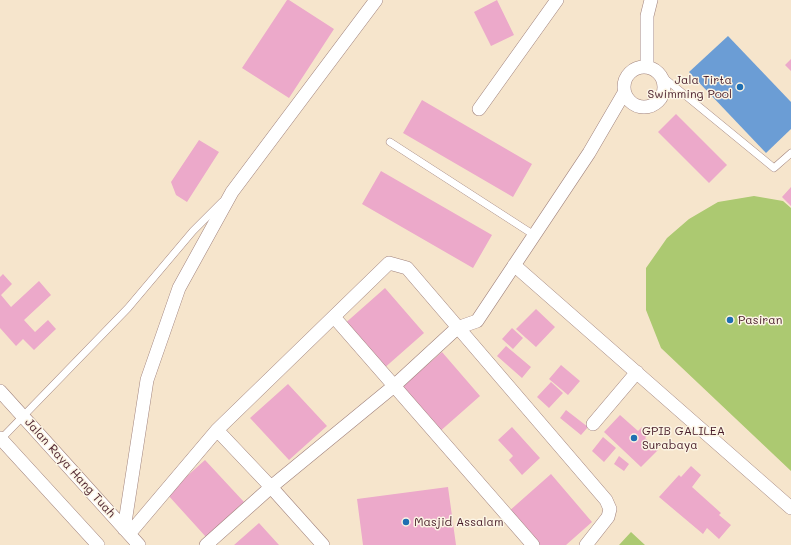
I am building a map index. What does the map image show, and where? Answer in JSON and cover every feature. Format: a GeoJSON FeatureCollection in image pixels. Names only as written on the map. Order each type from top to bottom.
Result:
{"type":"FeatureCollection","features":[{"type":"Feature","properties":{"kind":"street"},"geometry":{"type":"LineString","coordinates":[[126,531],[147,380],[179,288],[232,192],[376,0]]}},
{"type":"Feature","properties":{"kind":"street"},"geometry":{"type":"LineString","coordinates":[[479,109],[557,0]]}},
{"type":"Feature","properties":{"kind":"street"},"geometry":{"type":"LineString","coordinates":[[647,66],[647,16],[651,0]]}},
{"type":"Feature","properties":{"kind":"street"},"geometry":{"type":"LineString","coordinates":[[206,545],[271,487],[394,386],[457,328],[478,321],[589,153],[624,94],[625,80],[634,69],[647,66],[663,77],[666,90],[659,103],[646,108],[633,105],[624,94]]}},
{"type":"Feature","properties":{"kind":"street"},"geometry":{"type":"LineString","coordinates":[[126,531],[217,430],[389,263],[407,268],[606,500],[610,509],[608,517],[586,545]]}},
{"type":"Feature","properties":{"kind":"street"},"geometry":{"type":"LineString","coordinates":[[514,265],[791,508]]}},
{"type":"Feature","properties":{"kind":"street"},"geometry":{"type":"LineString","coordinates":[[334,317],[533,545]]}},
{"type":"Feature","properties":{"kind":"street"},"geometry":{"type":"LineString","coordinates":[[593,424],[637,372]]}},
{"type":"Feature","properties":{"kind":"street","name":"Jalan Raya Hang Tuah"},"geometry":{"type":"LineString","coordinates":[[0,391],[139,545]]}},
{"type":"Feature","properties":{"kind":"street"},"geometry":{"type":"LineString","coordinates":[[217,430],[324,545]]}},
{"type":"Feature","properties":{"kind":"street"},"geometry":{"type":"LineString","coordinates":[[0,438],[98,545]]}},
{"type":"Feature","properties":{"kind":"lane"},"geometry":{"type":"LineString","coordinates":[[663,77],[774,168],[791,153]]}},
{"type":"Feature","properties":{"kind":"lane"},"geometry":{"type":"LineString","coordinates":[[390,142],[534,235]]}},
{"type":"Feature","properties":{"kind":"lane"},"geometry":{"type":"LineString","coordinates":[[0,438],[128,308],[193,231],[232,192]]}},
{"type":"Feature","properties":{"kind":"green space","name":"Pasiran"},"geometry":{"type":"Polygon","coordinates":[[[754,196],[783,201],[791,208],[791,471],[661,348],[646,310],[646,268],[667,238],[689,219],[718,202],[754,196]]]}},
{"type":"Feature","properties":{"kind":"green space"},"geometry":{"type":"Polygon","coordinates":[[[631,532],[645,545],[619,545],[631,532]]]}},
{"type":"Feature","properties":{"kind":"water","name":"Jala Tirta Swimming Pool"},"geometry":{"type":"Polygon","coordinates":[[[728,36],[791,102],[791,129],[766,153],[689,72],[728,36]]]}},
{"type":"Feature","properties":{"kind":"building"},"geometry":{"type":"Polygon","coordinates":[[[287,0],[334,29],[289,98],[242,68],[287,0]]]}},
{"type":"Feature","properties":{"kind":"building"},"geometry":{"type":"Polygon","coordinates":[[[497,0],[514,35],[491,46],[474,12],[497,0]]]}},
{"type":"Feature","properties":{"kind":"building"},"geometry":{"type":"Polygon","coordinates":[[[791,59],[791,71],[785,65],[791,59]]]}},
{"type":"Feature","properties":{"kind":"building"},"geometry":{"type":"Polygon","coordinates":[[[422,100],[532,164],[513,197],[403,133],[422,100]]]}},
{"type":"Feature","properties":{"kind":"building"},"geometry":{"type":"Polygon","coordinates":[[[676,114],[727,165],[709,183],[658,132],[676,114]]]}},
{"type":"Feature","properties":{"kind":"building"},"geometry":{"type":"Polygon","coordinates":[[[199,140],[219,152],[187,202],[176,195],[171,182],[199,140]]]}},
{"type":"Feature","properties":{"kind":"building"},"geometry":{"type":"Polygon","coordinates":[[[381,171],[492,235],[473,268],[362,204],[381,171]]]}},
{"type":"Feature","properties":{"kind":"building"},"geometry":{"type":"Polygon","coordinates":[[[791,187],[791,206],[782,197],[791,187]]]}},
{"type":"Feature","properties":{"kind":"building"},"geometry":{"type":"Polygon","coordinates":[[[3,274],[12,284],[1,295],[11,307],[39,281],[51,295],[24,320],[35,332],[48,320],[56,329],[34,350],[23,339],[16,346],[0,328],[0,277],[3,274]]]}},
{"type":"Feature","properties":{"kind":"building"},"geometry":{"type":"Polygon","coordinates":[[[385,288],[424,333],[382,370],[342,326],[385,288]]]}},
{"type":"Feature","properties":{"kind":"building"},"geometry":{"type":"Polygon","coordinates":[[[536,309],[555,327],[536,347],[516,329],[536,309]]]}},
{"type":"Feature","properties":{"kind":"building"},"geometry":{"type":"Polygon","coordinates":[[[512,328],[523,338],[513,349],[502,339],[512,328]]]}},
{"type":"Feature","properties":{"kind":"building"},"geometry":{"type":"Polygon","coordinates":[[[506,346],[531,367],[522,378],[497,356],[506,346]]]}},
{"type":"Feature","properties":{"kind":"building"},"geometry":{"type":"Polygon","coordinates":[[[442,352],[480,396],[438,433],[399,389],[442,352]]]}},
{"type":"Feature","properties":{"kind":"building"},"geometry":{"type":"Polygon","coordinates":[[[561,365],[580,381],[568,395],[549,379],[561,365]]]}},
{"type":"Feature","properties":{"kind":"building"},"geometry":{"type":"Polygon","coordinates":[[[551,382],[563,393],[549,408],[537,397],[551,382]]]}},
{"type":"Feature","properties":{"kind":"building"},"geometry":{"type":"Polygon","coordinates":[[[288,384],[327,426],[289,460],[250,418],[288,384]]]}},
{"type":"Feature","properties":{"kind":"building"},"geometry":{"type":"Polygon","coordinates":[[[566,410],[588,427],[581,435],[560,418],[566,410]]]}},
{"type":"Feature","properties":{"kind":"building"},"geometry":{"type":"Polygon","coordinates":[[[620,415],[638,431],[642,427],[649,434],[645,438],[658,450],[641,467],[604,432],[620,415]]]}},
{"type":"Feature","properties":{"kind":"building"},"geometry":{"type":"Polygon","coordinates":[[[512,427],[540,458],[522,475],[509,460],[513,456],[498,440],[512,427]]]}},
{"type":"Feature","properties":{"kind":"building"},"geometry":{"type":"Polygon","coordinates":[[[603,437],[616,448],[604,462],[592,451],[603,437]]]}},
{"type":"Feature","properties":{"kind":"building"},"geometry":{"type":"Polygon","coordinates":[[[619,456],[629,464],[624,471],[614,464],[619,456]]]}},
{"type":"Feature","properties":{"kind":"building"},"geometry":{"type":"Polygon","coordinates":[[[205,460],[244,502],[206,537],[167,494],[205,460]]]}},
{"type":"Feature","properties":{"kind":"building"},"geometry":{"type":"Polygon","coordinates":[[[691,466],[701,475],[692,487],[721,513],[719,515],[731,525],[719,539],[707,528],[703,534],[659,497],[679,475],[681,477],[691,466]]]}},
{"type":"Feature","properties":{"kind":"building"},"geometry":{"type":"Polygon","coordinates":[[[551,474],[592,522],[566,545],[537,545],[508,512],[551,474]]]}},
{"type":"Feature","properties":{"kind":"building","name":"Masjid Assalam"},"geometry":{"type":"Polygon","coordinates":[[[448,487],[456,545],[363,545],[357,499],[448,487]]]}},
{"type":"Feature","properties":{"kind":"building"},"geometry":{"type":"Polygon","coordinates":[[[259,523],[279,545],[234,545],[259,523]]]}},
{"type":"Feature","properties":{"kind":"place","name":"Jala Tirta Swimming Pool"},"geometry":{"type":"Point","coordinates":[740,87]}},
{"type":"Feature","properties":{"kind":"place","name":"Pasiran"},"geometry":{"type":"Point","coordinates":[730,320]}},
{"type":"Feature","properties":{"kind":"place","name":"GPIB GALILEA Surabaya"},"geometry":{"type":"Point","coordinates":[634,438]}},
{"type":"Feature","properties":{"kind":"place","name":"Masjid Assalam"},"geometry":{"type":"Point","coordinates":[406,522]}}]}
